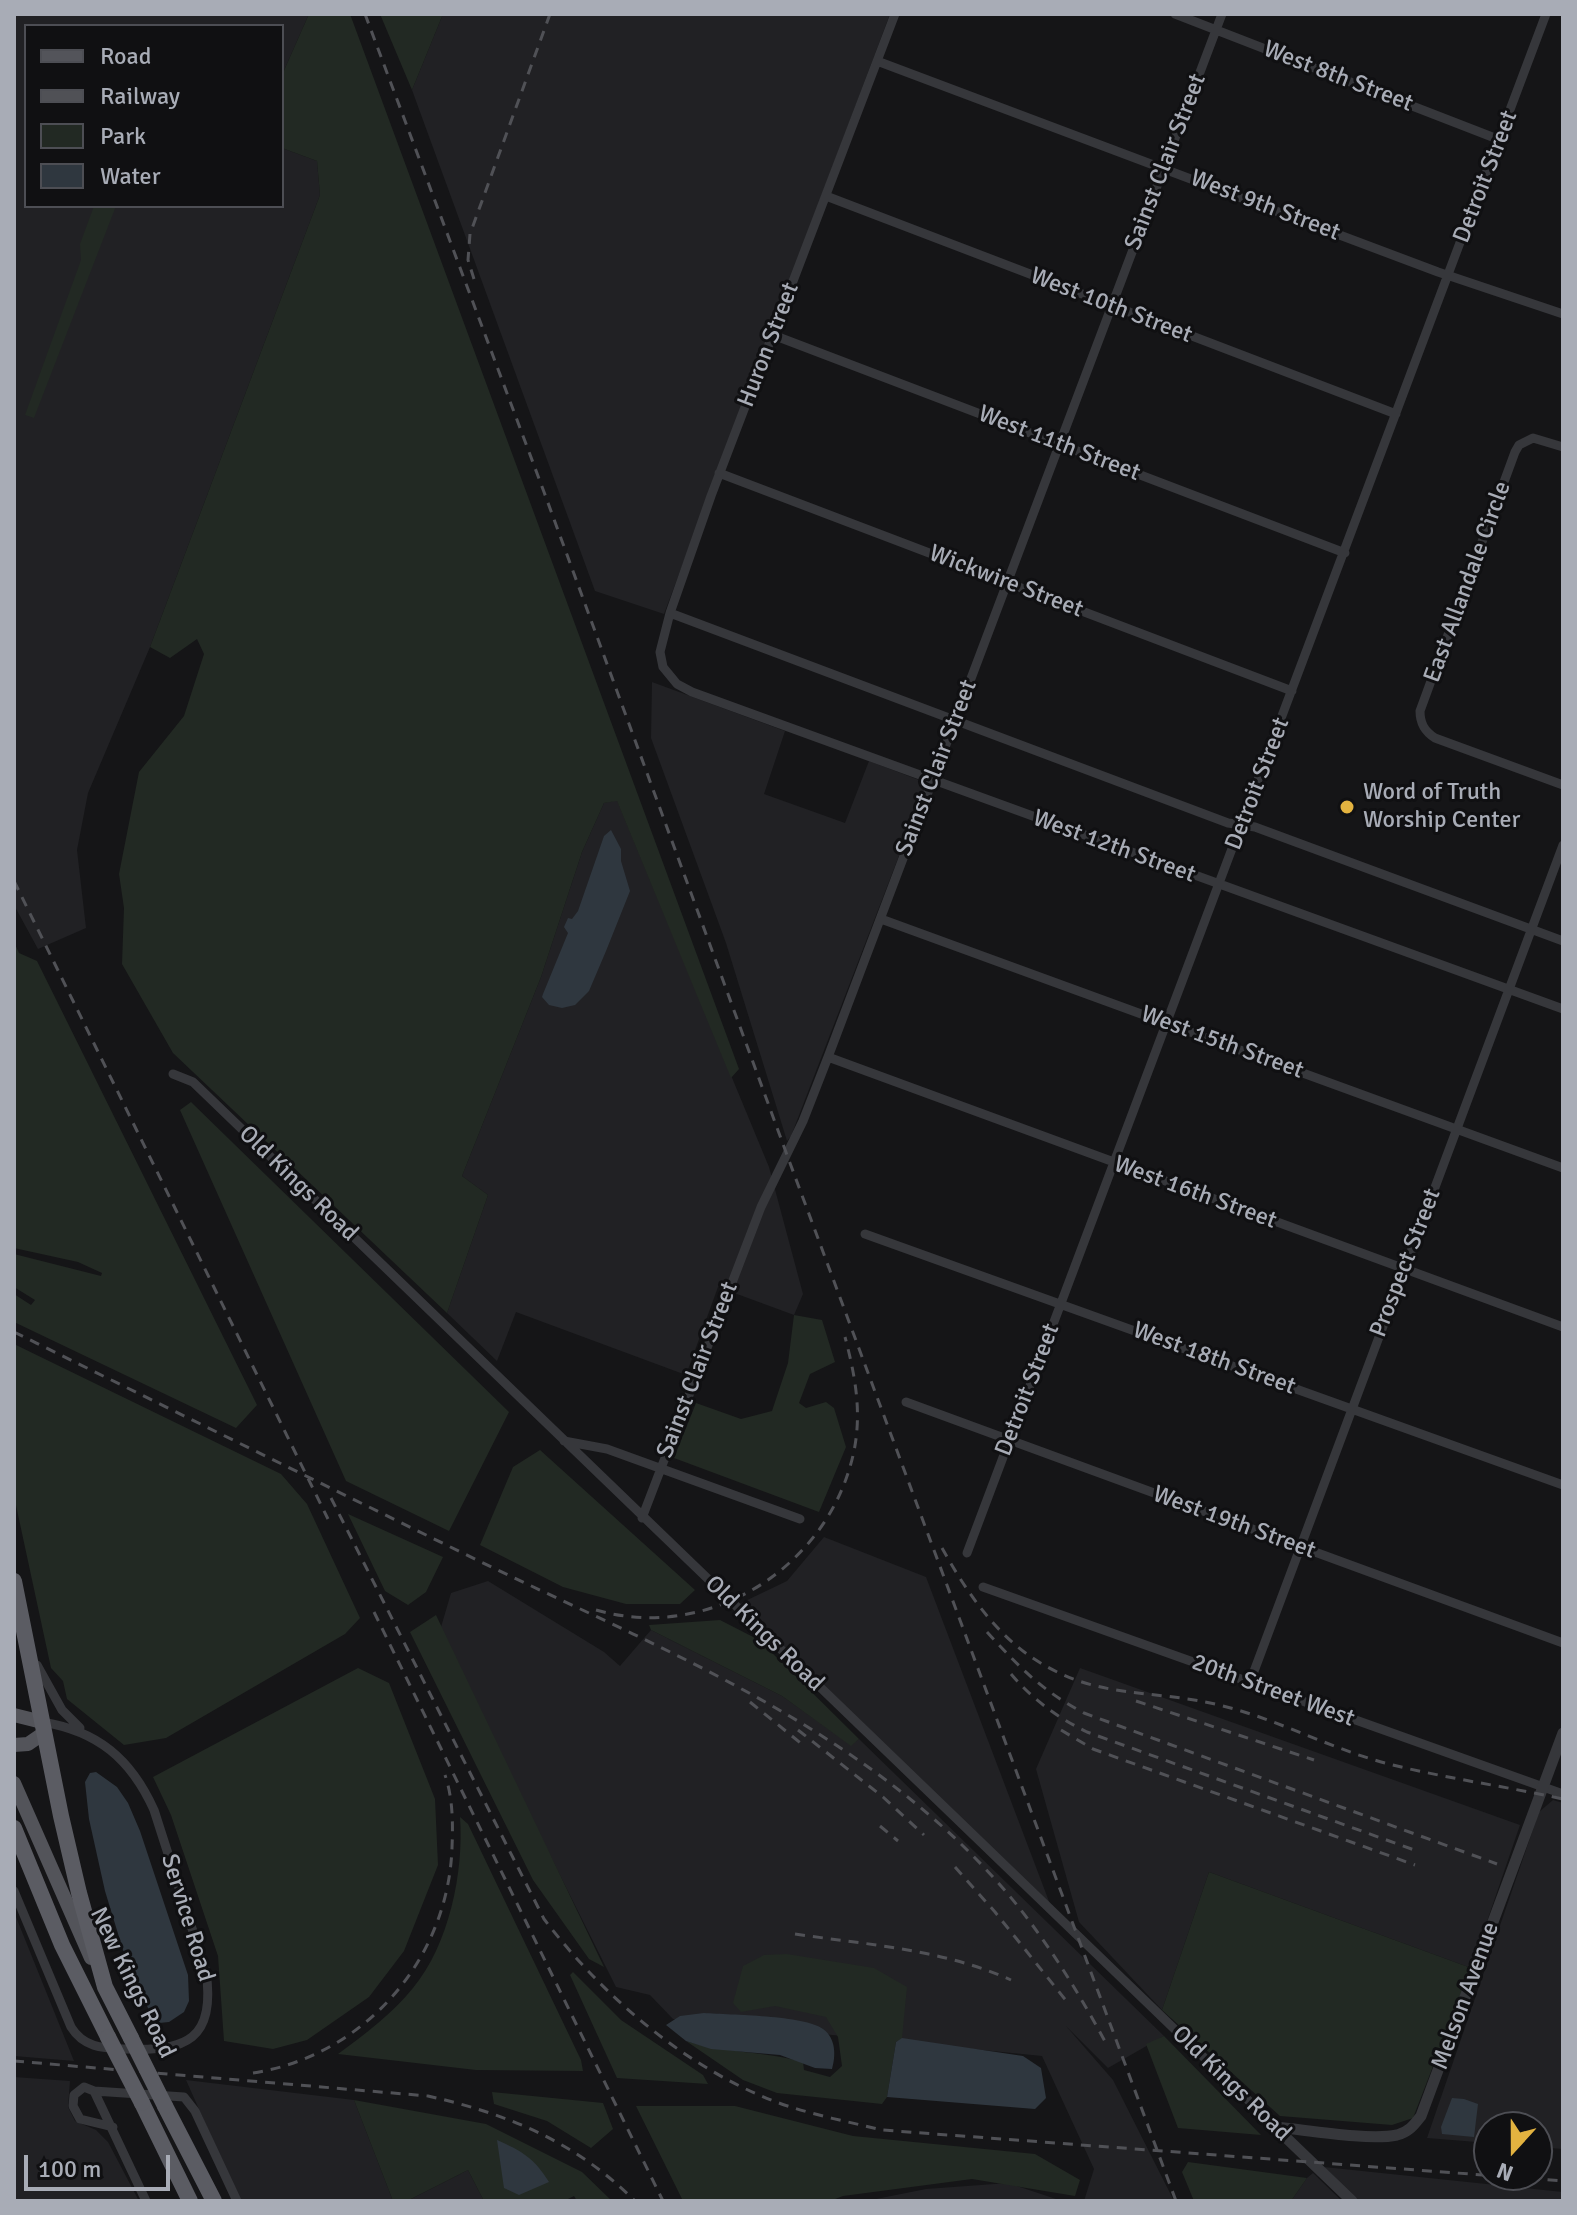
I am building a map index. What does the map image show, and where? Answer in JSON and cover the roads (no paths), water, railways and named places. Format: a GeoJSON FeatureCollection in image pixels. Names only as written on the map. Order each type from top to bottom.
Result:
{"type":"FeatureCollection","features":[{"type":"Feature","properties":{"kind":"highway"},"geometry":{"type":"LineString","coordinates":[[14,1581],[79,1893],[105,1987]]}},
{"type":"Feature","properties":{"kind":"highway","name":"New Kings Road"},"geometry":{"type":"LineString","coordinates":[[14,1828],[62,1945],[190,2201]]}},
{"type":"Feature","properties":{"kind":"highway","name":"New Kings Road"},"geometry":{"type":"LineString","coordinates":[[105,1987],[214,2201]]}},
{"type":"Feature","properties":{"kind":"main road"},"geometry":{"type":"LineString","coordinates":[[14,1715],[43,1728],[28,1744],[14,1745]]}},
{"type":"Feature","properties":{"kind":"main road","name":"New Kings Road"},"geometry":{"type":"LineString","coordinates":[[14,1783],[105,1987]]}},
{"type":"Feature","properties":{"kind":"street","name":"Huron Street"},"geometry":{"type":"LineString","coordinates":[[670,677],[663,667],[660,652],[670,613],[719,473],[895,14]]}},
{"type":"Feature","properties":{"kind":"street","name":"West 8th Street"},"geometry":{"type":"LineString","coordinates":[[1175,14],[1500,140]]}},
{"type":"Feature","properties":{"kind":"street","name":"Sainst Clair Street"},"geometry":{"type":"LineString","coordinates":[[642,1518],[759,1212],[793,1144],[828,1057],[1222,14]]}},
{"type":"Feature","properties":{"kind":"street","name":"Detroit Street"},"geometry":{"type":"LineString","coordinates":[[967,1553],[1546,14]]}},
{"type":"Feature","properties":{"kind":"street","name":"West 9th Street"},"geometry":{"type":"LineString","coordinates":[[877,61],[1449,275],[1563,314]]}},
{"type":"Feature","properties":{"kind":"street","name":"West 10th Street"},"geometry":{"type":"LineString","coordinates":[[826,196],[1396,414]]}},
{"type":"Feature","properties":{"kind":"street","name":"West 11th Street"},"geometry":{"type":"LineString","coordinates":[[773,335],[1345,553]]}},
{"type":"Feature","properties":{"kind":"street","name":"East Allandale Circle"},"geometry":{"type":"LineString","coordinates":[[1563,447],[1533,438],[1515,452],[1420,711],[1423,727],[1435,738],[1563,785]]}},
{"type":"Feature","properties":{"kind":"street","name":"Wickwire Street"},"geometry":{"type":"LineString","coordinates":[[719,473],[1292,691]]}},
{"type":"Feature","properties":{"kind":"street"},"geometry":{"type":"LineString","coordinates":[[670,613],[1228,823],[1255,827],[1563,941]]}},
{"type":"Feature","properties":{"kind":"street","name":"West 12th Street"},"geometry":{"type":"LineString","coordinates":[[670,677],[687,690],[1563,1009]]}},
{"type":"Feature","properties":{"kind":"street","name":"Prospect Street"},"geometry":{"type":"LineString","coordinates":[[1250,1682],[1563,845]]}},
{"type":"Feature","properties":{"kind":"street","name":"West 15th Street"},"geometry":{"type":"LineString","coordinates":[[881,919],[1563,1168]]}},
{"type":"Feature","properties":{"kind":"street","name":"West 16th Street"},"geometry":{"type":"LineString","coordinates":[[828,1057],[1563,1327]]}},
{"type":"Feature","properties":{"kind":"street","name":"Old Kings Road"},"geometry":{"type":"LineString","coordinates":[[173,1074],[193,1082],[1352,2201]]}},
{"type":"Feature","properties":{"kind":"street","name":"West 18th Street"},"geometry":{"type":"LineString","coordinates":[[865,1234],[1563,1485]]}},
{"type":"Feature","properties":{"kind":"street","name":"West 19th Street"},"geometry":{"type":"LineString","coordinates":[[906,1402],[1563,1643]]}},
{"type":"Feature","properties":{"kind":"street"},"geometry":{"type":"LineString","coordinates":[[564,1441],[607,1449],[800,1519]]}},
{"type":"Feature","properties":{"kind":"street","name":"20th Street West"},"geometry":{"type":"LineString","coordinates":[[983,1587],[1563,1794]]}},
{"type":"Feature","properties":{"kind":"street"},"geometry":{"type":"LineString","coordinates":[[24,1633],[39,1672],[56,1701],[76,1725],[96,1740]]}},
{"type":"Feature","properties":{"kind":"street","name":"Service Road"},"geometry":{"type":"LineString","coordinates":[[15,1894],[71,2027],[85,2044],[159,2051],[175,2048],[200,2027],[207,2012],[209,1995],[206,1972],[154,1810],[143,1787],[130,1767],[96,1740],[66,1726],[43,1728]]}},
{"type":"Feature","properties":{"kind":"street","name":"Melson Avenue"},"geometry":{"type":"LineString","coordinates":[[1276,2127],[1399,2135],[1411,2129],[1421,2116],[1563,1733]]}},
{"type":"Feature","properties":{"kind":"street"},"geometry":{"type":"LineString","coordinates":[[113,2127],[80,2119],[73,2106],[74,2095],[84,2087],[94,2091],[184,2097],[195,2111],[237,2201]]}},
{"type":"Feature","properties":{"kind":"street"},"geometry":{"type":"LineString","coordinates":[[94,2091],[146,2201]]}},
{"type":"Feature","properties":{"kind":"water"},"geometry":{"type":"Polygon","coordinates":[[[611,830],[621,849],[621,861],[630,891],[589,991],[575,1005],[562,1008],[549,1005],[542,997],[568,933],[564,927],[568,918],[572,919],[578,911],[604,836],[611,830]]]}},
{"type":"Feature","properties":{"kind":"water"},"geometry":{"type":"Polygon","coordinates":[[[96,1772],[117,1787],[128,1803],[188,1975],[189,2001],[184,2012],[169,2022],[159,2023],[148,2008],[123,1950],[105,1891],[89,1819],[85,1782],[90,1773],[96,1772]]]}},
{"type":"Feature","properties":{"kind":"water"},"geometry":{"type":"Polygon","coordinates":[[[704,2013],[784,2018],[814,2024],[823,2029],[833,2042],[832,2069],[815,2068],[780,2055],[711,2049],[686,2041],[666,2025],[680,2016],[704,2013]]]}},
{"type":"Feature","properties":{"kind":"water"},"geometry":{"type":"Polygon","coordinates":[[[902,2038],[1023,2056],[1041,2068],[1046,2098],[1035,2109],[887,2097],[896,2042],[902,2038]]]}},
{"type":"Feature","properties":{"kind":"water"},"geometry":{"type":"Polygon","coordinates":[[[1452,2098],[1478,2104],[1477,2111],[1473,2111],[1473,2137],[1442,2134],[1441,2127],[1452,2098]]]}},
{"type":"Feature","properties":{"kind":"water"},"geometry":{"type":"Polygon","coordinates":[[[497,2140],[527,2156],[549,2182],[519,2195],[504,2188],[497,2140]]]}},
{"type":"Feature","properties":{"kind":"railway"},"geometry":{"type":"LineString","coordinates":[[365,14],[1176,2201]]}},
{"type":"Feature","properties":{"kind":"railway"},"geometry":{"type":"LineString","coordinates":[[474,279],[468,260],[470,234],[550,14]]}},
{"type":"Feature","properties":{"kind":"railway"},"geometry":{"type":"LineString","coordinates":[[14,881],[328,1519]]}},
{"type":"Feature","properties":{"kind":"railway"},"geometry":{"type":"LineString","coordinates":[[14,1332],[687,1661],[822,1736],[886,1780],[946,1830],[1001,1886],[1059,1964],[1108,2047]]}},
{"type":"Feature","properties":{"kind":"railway"},"geometry":{"type":"LineString","coordinates":[[596,1610],[639,1617],[681,1615],[721,1605],[759,1586],[792,1561],[820,1529],[841,1492],[854,1451],[856,1393],[845,1337]]}},
{"type":"Feature","properties":{"kind":"railway"},"geometry":{"type":"LineString","coordinates":[[331,1498],[544,1919],[589,1972],[640,2020],[697,2062],[728,2080],[788,2106],[882,2130],[1563,2181]]}},
{"type":"Feature","properties":{"kind":"railway"},"geometry":{"type":"LineString","coordinates":[[942,1548],[972,1596],[996,1626],[1023,1651],[1062,1674],[1106,1688],[1219,1705],[1385,1763],[1563,1799]]}},
{"type":"Feature","properties":{"kind":"railway"},"geometry":{"type":"LineString","coordinates":[[374,1612],[663,2201]]}},
{"type":"Feature","properties":{"kind":"railway"},"geometry":{"type":"LineString","coordinates":[[987,1632],[1031,1677],[1084,1713],[1497,1864]]}},
{"type":"Feature","properties":{"kind":"railway"},"geometry":{"type":"LineString","coordinates":[[1011,1674],[1046,1707],[1087,1732],[1417,1851]]}},
{"type":"Feature","properties":{"kind":"railway"},"geometry":{"type":"LineString","coordinates":[[1136,1701],[1314,1760]]}},
{"type":"Feature","properties":{"kind":"railway"},"geometry":{"type":"LineString","coordinates":[[750,1702],[803,1745]]}},
{"type":"Feature","properties":{"kind":"railway"},"geometry":{"type":"LineString","coordinates":[[798,1730],[883,1797],[924,1835]]}},
{"type":"Feature","properties":{"kind":"railway"},"geometry":{"type":"LineString","coordinates":[[1061,1730],[1093,1749],[1415,1865]]}},
{"type":"Feature","properties":{"kind":"railway"},"geometry":{"type":"LineString","coordinates":[[253,2073],[293,2063],[330,2046],[364,2024],[393,1996],[417,1964],[435,1928],[447,1889],[452,1820],[445,1775]]}},
{"type":"Feature","properties":{"kind":"railway"},"geometry":{"type":"LineString","coordinates":[[880,1826],[898,1841]]}},
{"type":"Feature","properties":{"kind":"railway"},"geometry":{"type":"LineString","coordinates":[[955,1867],[1068,2003]]}},
{"type":"Feature","properties":{"kind":"railway"},"geometry":{"type":"LineString","coordinates":[[795,1934],[932,1955],[959,1961],[1011,1980]]}},
{"type":"Feature","properties":{"kind":"railway"},"geometry":{"type":"LineString","coordinates":[[14,2061],[428,2096],[486,2112],[539,2133],[589,2162],[635,2201]]}},
{"type":"Feature","properties":{"kind":"place","name":"Word of Truth Worship Center"},"geometry":{"type":"Point","coordinates":[1347,807]}}]}
